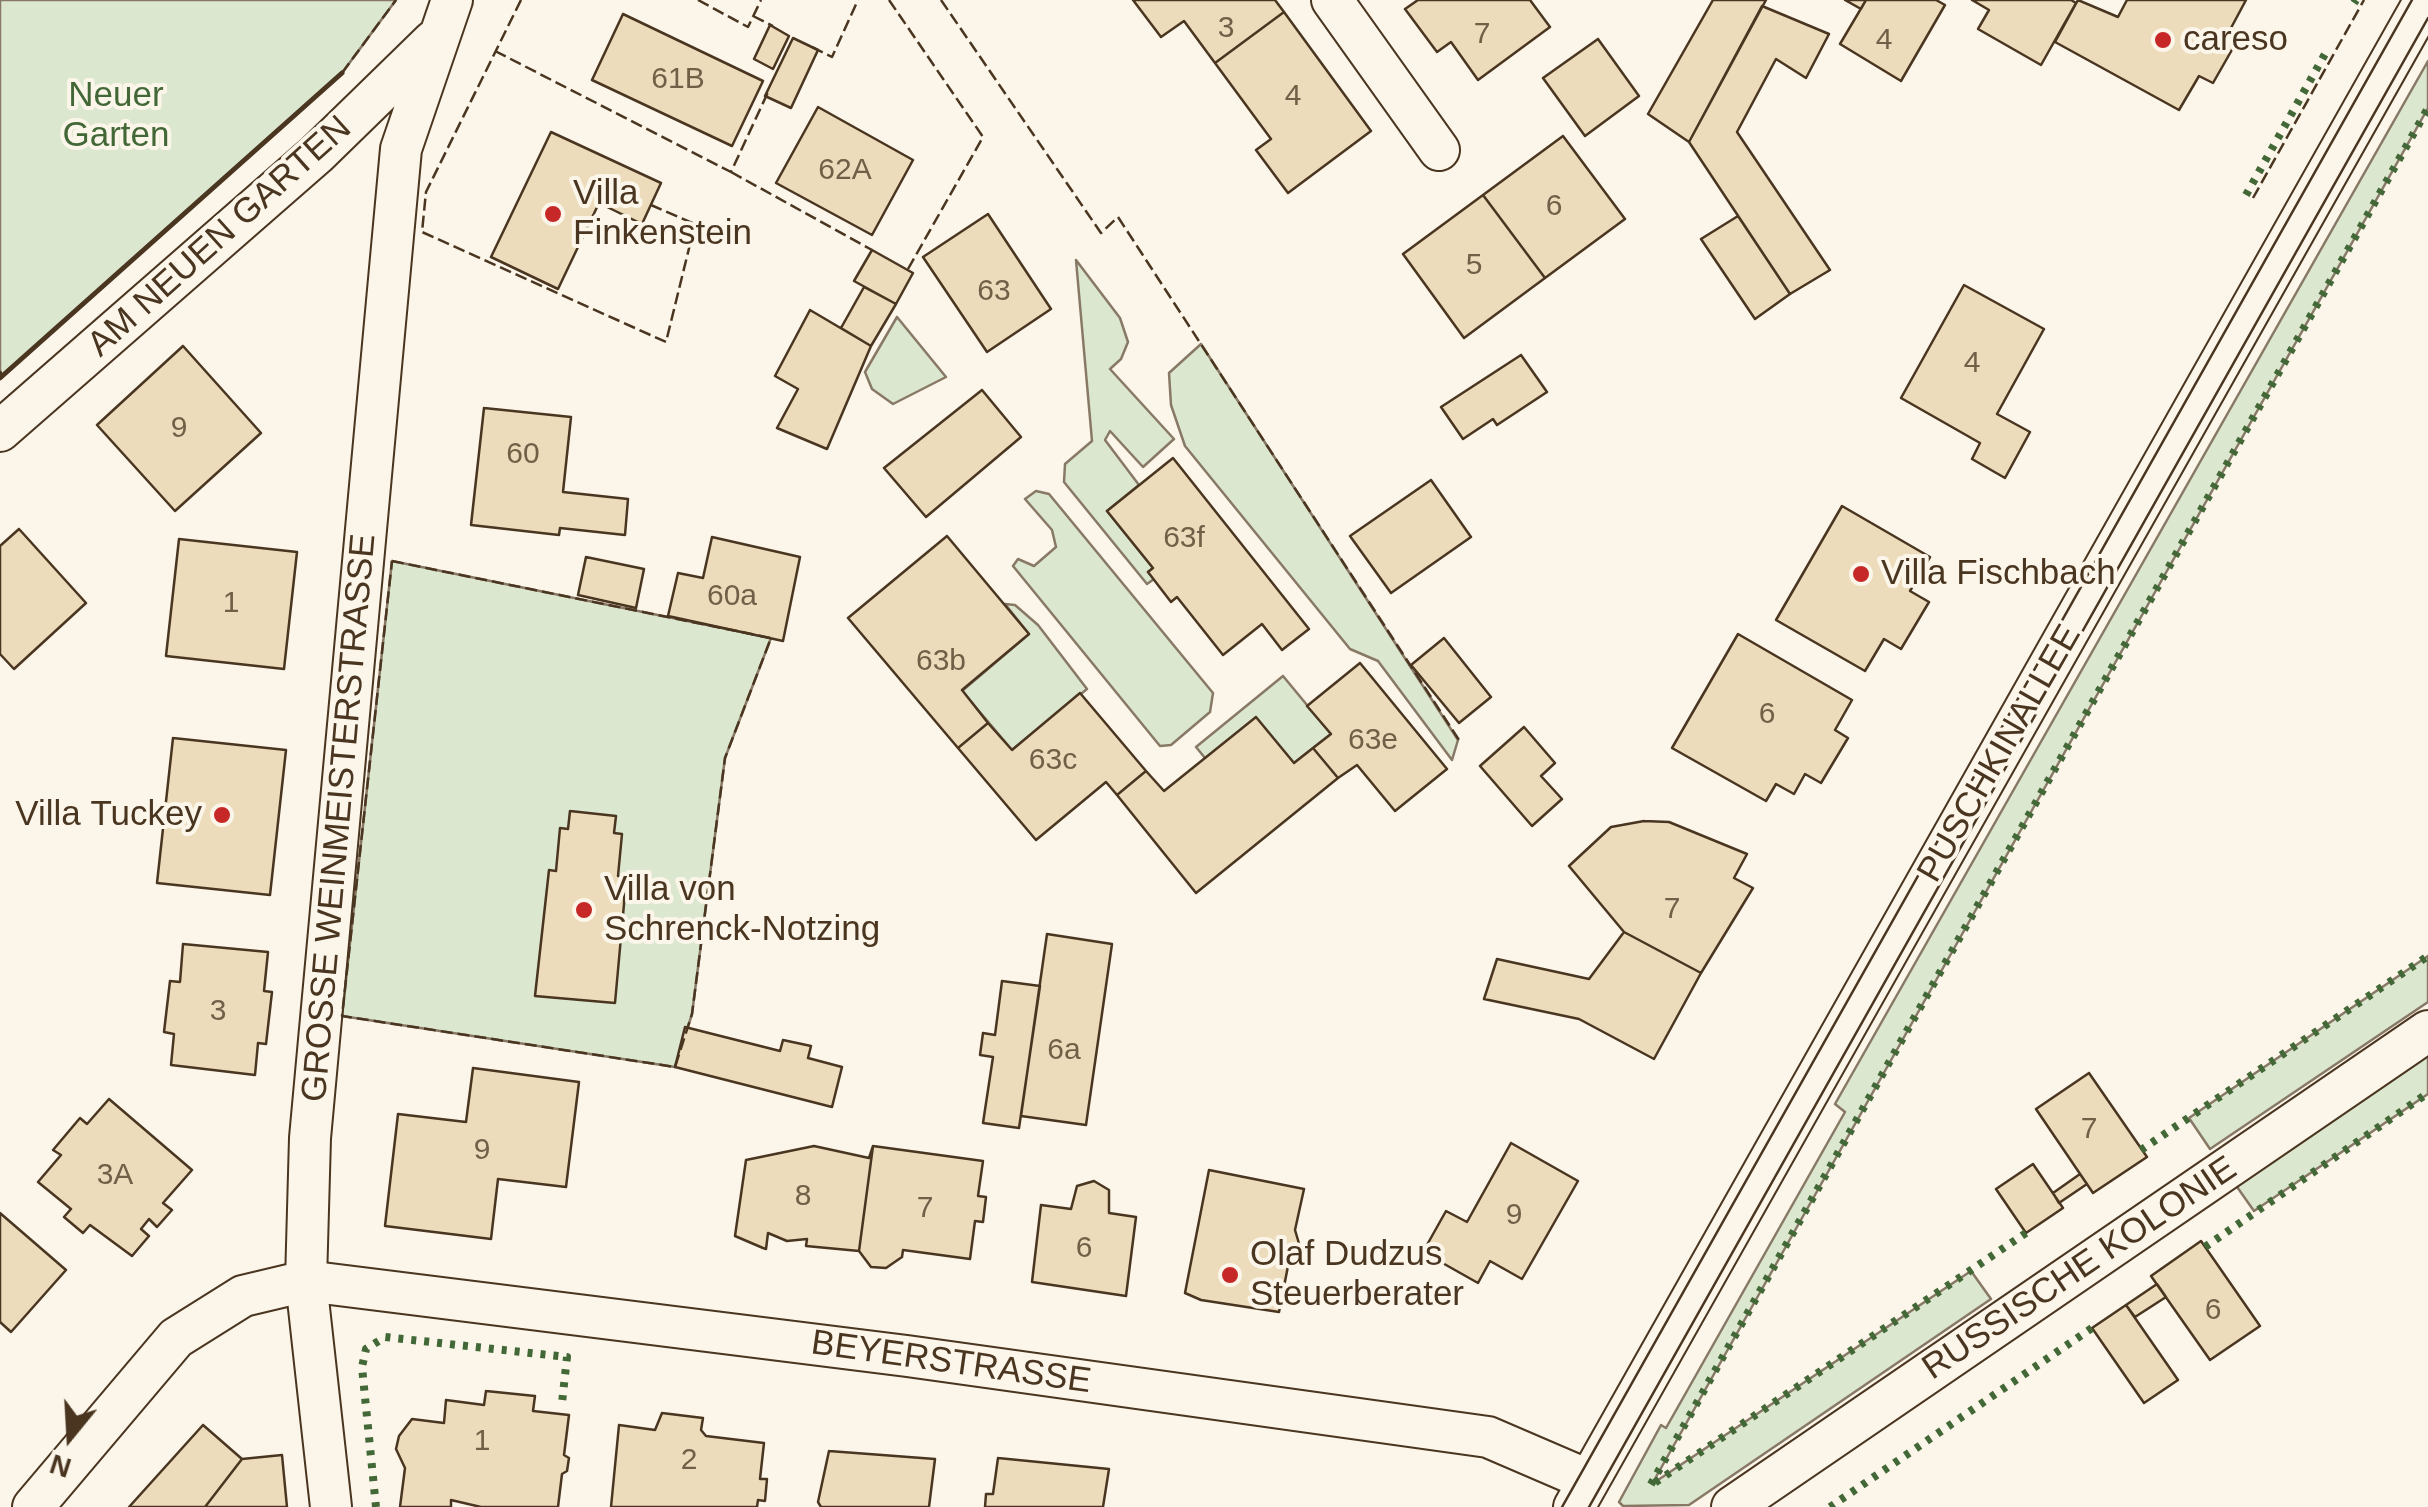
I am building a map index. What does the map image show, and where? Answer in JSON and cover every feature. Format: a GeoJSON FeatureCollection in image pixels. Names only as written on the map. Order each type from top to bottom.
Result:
{"type":"FeatureCollection","features":[{"type":"Feature","properties":{"kind":"street","name":"GROSSE WEINMEISTERSTRASSE"},"geometry":{"type":"LineString","coordinates":[[331,1507],[306,1280],[310,1138],[401,149],[452,0]]}},
{"type":"Feature","properties":{"kind":"street"},"geometry":{"type":"LineString","coordinates":[[1332,0],[1439,150]]}},
{"type":"Feature","properties":{"kind":"street","name":"PUSCHKINALLEE"},"geometry":{"type":"LineString","coordinates":[[1581,1493],[2425,0]]}},
{"type":"Feature","properties":{"kind":"street","name":"AM NEUEN GARTEN"},"geometry":{"type":"LineString","coordinates":[[0,431],[317,154],[436,38]]}},
{"type":"Feature","properties":{"kind":"street","name":"RUSSISCHE KOLONIE"},"geometry":{"type":"LineString","coordinates":[[1732,1507],[2428,1031]]}},
{"type":"Feature","properties":{"kind":"street"},"geometry":{"type":"LineString","coordinates":[[33,1507],[176,1338],[243,1296],[306,1280]]}},
{"type":"Feature","properties":{"kind":"street","name":"BEYERSTRASSE"},"geometry":{"type":"LineString","coordinates":[[306,1280],[907,1356],[1488,1437],[1581,1493]]}},
{"type":"Feature","properties":{"kind":"green space","name":"Neuer Garten"},"geometry":{"type":"Polygon","coordinates":[[[0,0],[396,0],[342,73],[0,378],[0,0]]]}},
{"type":"Feature","properties":{"kind":"green space"},"geometry":{"type":"Polygon","coordinates":[[[2428,61],[2428,108],[1652,1484],[1971,1271],[1991,1299],[1689,1505],[1623,1506],[1619,1502],[1661,1425],[1666,1428],[1845,1112],[1835,1104],[2428,61]]]}},
{"type":"Feature","properties":{"kind":"green space"},"geometry":{"type":"Polygon","coordinates":[[[1076,260],[1120,318],[1128,342],[1121,359],[1110,369],[1174,439],[1143,467],[1110,431],[1105,440],[1139,485],[1107,511],[1153,568],[1148,572],[1154,579],[1147,584],[1064,482],[1065,464],[1092,441],[1076,260]]]}},
{"type":"Feature","properties":{"kind":"green space"},"geometry":{"type":"Polygon","coordinates":[[[897,317],[946,377],[893,404],[872,389],[865,372],[897,317]]]}},
{"type":"Feature","properties":{"kind":"green space"},"geometry":{"type":"Polygon","coordinates":[[[1201,344],[1458,740],[1452,760],[1378,661],[1350,649],[1185,446],[1171,405],[1169,373],[1201,344]]]}},
{"type":"Feature","properties":{"kind":"green space"},"geometry":{"type":"Polygon","coordinates":[[[1036,491],[1049,494],[1213,693],[1210,712],[1171,745],[1160,746],[1013,566],[1018,559],[1034,566],[1056,547],[1052,530],[1025,499],[1036,491]]]}},
{"type":"Feature","properties":{"kind":"green space"},"geometry":{"type":"Polygon","coordinates":[[[392,561],[771,638],[725,758],[692,1014],[675,1067],[342,1016],[392,561]]]}},
{"type":"Feature","properties":{"kind":"green space"},"geometry":{"type":"Polygon","coordinates":[[[1005,604],[1015,605],[1038,625],[1087,689],[1012,750],[962,691],[1029,634],[1005,604]]]}},
{"type":"Feature","properties":{"kind":"green space"},"geometry":{"type":"Polygon","coordinates":[[[1283,676],[1331,734],[1294,763],[1205,758],[1196,747],[1283,676]]]}},
{"type":"Feature","properties":{"kind":"green space"},"geometry":{"type":"Polygon","coordinates":[[[2428,956],[2428,1002],[2210,1149],[2189,1118],[2428,956]]]}},
{"type":"Feature","properties":{"kind":"green space"},"geometry":{"type":"Polygon","coordinates":[[[2428,1051],[2428,1094],[2254,1211],[2235,1184],[2428,1051]]]}},
{"type":"Feature","properties":{"kind":"building"},"geometry":{"type":"Polygon","coordinates":[[[1133,0],[1275,0],[1284,12],[1215,63],[1184,21],[1161,37],[1133,0]]]}},
{"type":"Feature","properties":{"kind":"building"},"geometry":{"type":"Polygon","coordinates":[[[1418,0],[1530,0],[1550,27],[1478,80],[1451,42],[1437,52],[1405,9],[1418,0]]]}},
{"type":"Feature","properties":{"kind":"building"},"geometry":{"type":"Polygon","coordinates":[[[1713,0],[1766,0],[1689,142],[1648,114],[1713,0]]]}},
{"type":"Feature","properties":{"kind":"building"},"geometry":{"type":"Polygon","coordinates":[[[1845,0],[1866,0],[1861,9],[1845,0]]]}},
{"type":"Feature","properties":{"kind":"building"},"geometry":{"type":"Polygon","coordinates":[[[1866,0],[1936,0],[1945,5],[1901,81],[1840,44],[1866,0]]]}},
{"type":"Feature","properties":{"kind":"building"},"geometry":{"type":"Polygon","coordinates":[[[1972,0],[2076,3],[2041,65],[1978,29],[1989,10],[1972,0]]]}},
{"type":"Feature","properties":{"kind":"building"},"geometry":{"type":"Polygon","coordinates":[[[2078,0],[2118,17],[2127,0],[2246,0],[2231,28],[2241,34],[2213,83],[2199,76],[2179,110],[2055,42],[2078,0]]]}},
{"type":"Feature","properties":{"kind":"building"},"geometry":{"type":"Polygon","coordinates":[[[1762,6],[1829,34],[1806,78],[1776,59],[1737,132],[1830,270],[1790,294],[1689,142],[1762,6]]]}},
{"type":"Feature","properties":{"kind":"building"},"geometry":{"type":"Polygon","coordinates":[[[1284,12],[1371,131],[1288,193],[1256,150],[1271,139],[1215,63],[1284,12]]]}},
{"type":"Feature","properties":{"kind":"building"},"geometry":{"type":"Polygon","coordinates":[[[623,14],[763,81],[732,146],[592,80],[623,14]]]}},
{"type":"Feature","properties":{"kind":"building"},"geometry":{"type":"Polygon","coordinates":[[[770,25],[789,36],[773,69],[754,59],[770,25]]]}},
{"type":"Feature","properties":{"kind":"building"},"geometry":{"type":"Polygon","coordinates":[[[793,38],[818,50],[791,108],[765,96],[793,38]]]}},
{"type":"Feature","properties":{"kind":"building"},"geometry":{"type":"Polygon","coordinates":[[[1598,39],[1639,96],[1585,136],[1543,78],[1598,39]]]}},
{"type":"Feature","properties":{"kind":"building"},"geometry":{"type":"Polygon","coordinates":[[[818,107],[913,160],[872,235],[776,183],[818,107]]]}},
{"type":"Feature","properties":{"kind":"building","name":"Villa Finkenstein"},"geometry":{"type":"Polygon","coordinates":[[[551,132],[661,183],[642,224],[599,203],[558,289],[491,257],[551,132]]]}},
{"type":"Feature","properties":{"kind":"building"},"geometry":{"type":"Polygon","coordinates":[[[1563,136],[1625,219],[1545,278],[1483,195],[1563,136]]]}},
{"type":"Feature","properties":{"kind":"building"},"geometry":{"type":"Polygon","coordinates":[[[1483,195],[1545,278],[1464,338],[1403,254],[1483,195]]]}},
{"type":"Feature","properties":{"kind":"building"},"geometry":{"type":"Polygon","coordinates":[[[988,214],[1051,309],[987,352],[923,257],[988,214]]]}},
{"type":"Feature","properties":{"kind":"building"},"geometry":{"type":"Polygon","coordinates":[[[1738,216],[1790,294],[1755,319],[1701,239],[1738,216]]]}},
{"type":"Feature","properties":{"kind":"building"},"geometry":{"type":"Polygon","coordinates":[[[872,250],[913,273],[896,304],[854,281],[872,250]]]}},
{"type":"Feature","properties":{"kind":"building"},"geometry":{"type":"Polygon","coordinates":[[[1964,285],[2044,329],[1997,414],[2030,432],[2005,478],[1972,459],[1980,443],[1901,398],[1964,285]]]}},
{"type":"Feature","properties":{"kind":"building"},"geometry":{"type":"Polygon","coordinates":[[[864,287],[896,304],[871,346],[841,328],[864,287]]]}},
{"type":"Feature","properties":{"kind":"building"},"geometry":{"type":"Polygon","coordinates":[[[810,310],[871,346],[827,449],[777,428],[798,389],[775,376],[810,310]]]}},
{"type":"Feature","properties":{"kind":"building"},"geometry":{"type":"Polygon","coordinates":[[[183,346],[261,433],[175,511],[97,425],[183,346]]]}},
{"type":"Feature","properties":{"kind":"building"},"geometry":{"type":"Polygon","coordinates":[[[1521,355],[1547,392],[1497,425],[1493,419],[1463,439],[1441,407],[1521,355]]]}},
{"type":"Feature","properties":{"kind":"building"},"geometry":{"type":"Polygon","coordinates":[[[982,390],[1021,437],[926,517],[884,468],[982,390]]]}},
{"type":"Feature","properties":{"kind":"building"},"geometry":{"type":"Polygon","coordinates":[[[484,408],[571,417],[563,492],[628,499],[625,535],[560,528],[559,535],[471,525],[484,408]]]}},
{"type":"Feature","properties":{"kind":"building"},"geometry":{"type":"Polygon","coordinates":[[[1173,458],[1309,629],[1282,650],[1262,624],[1223,655],[1177,597],[1171,602],[1148,572],[1153,568],[1107,511],[1173,458]]]}},
{"type":"Feature","properties":{"kind":"building"},"geometry":{"type":"Polygon","coordinates":[[[1431,480],[1471,537],[1391,593],[1350,536],[1431,480]]]}},
{"type":"Feature","properties":{"kind":"building","name":"Villa Fischbach"},"geometry":{"type":"Polygon","coordinates":[[[1842,506],[1930,557],[1910,591],[1929,602],[1901,649],[1884,639],[1865,671],[1776,620],[1842,506]]]}},
{"type":"Feature","properties":{"kind":"building"},"geometry":{"type":"Polygon","coordinates":[[[19,529],[86,603],[14,669],[0,654],[0,546],[19,529]]]}},
{"type":"Feature","properties":{"kind":"building"},"geometry":{"type":"Polygon","coordinates":[[[947,536],[1029,634],[962,690],[988,723],[958,748],[848,618],[947,536]]]}},
{"type":"Feature","properties":{"kind":"building"},"geometry":{"type":"Polygon","coordinates":[[[712,537],[800,557],[783,641],[668,616],[678,573],[703,578],[712,537]]]}},
{"type":"Feature","properties":{"kind":"building"},"geometry":{"type":"Polygon","coordinates":[[[179,539],[297,552],[284,669],[166,656],[179,539]]]}},
{"type":"Feature","properties":{"kind":"building"},"geometry":{"type":"Polygon","coordinates":[[[586,557],[644,569],[636,608],[578,595],[586,557]]]}},
{"type":"Feature","properties":{"kind":"building"},"geometry":{"type":"Polygon","coordinates":[[[1738,634],[1852,700],[1835,730],[1848,738],[1821,783],[1805,774],[1794,794],[1776,784],[1766,801],[1672,748],[1738,634]]]}},
{"type":"Feature","properties":{"kind":"building"},"geometry":{"type":"Polygon","coordinates":[[[1444,638],[1491,697],[1459,723],[1411,665],[1444,638]]]}},
{"type":"Feature","properties":{"kind":"building"},"geometry":{"type":"Polygon","coordinates":[[[1360,663],[1447,769],[1395,811],[1357,765],[1338,778],[1313,748],[1331,734],[1307,706],[1360,663]]]}},
{"type":"Feature","properties":{"kind":"building"},"geometry":{"type":"Polygon","coordinates":[[[1080,693],[1146,771],[1117,795],[1106,782],[1036,840],[958,748],[988,723],[1012,750],[1080,693]]]}},
{"type":"Feature","properties":{"kind":"building"},"geometry":{"type":"Polygon","coordinates":[[[1256,717],[1294,763],[1313,748],[1338,778],[1196,893],[1117,795],[1146,771],[1164,791],[1256,717]]]}},
{"type":"Feature","properties":{"kind":"building"},"geometry":{"type":"Polygon","coordinates":[[[1524,727],[1555,763],[1541,776],[1562,799],[1532,826],[1480,766],[1524,727]]]}},
{"type":"Feature","properties":{"kind":"building","name":"Villa Tuckey"},"geometry":{"type":"Polygon","coordinates":[[[173,738],[286,750],[270,895],[157,883],[173,738]]]}},
{"type":"Feature","properties":{"kind":"building","name":"Villa von Schrenck-Notzing"},"geometry":{"type":"Polygon","coordinates":[[[570,811],[616,816],[614,833],[622,834],[618,876],[625,877],[624,904],[615,1003],[535,996],[549,870],[556,871],[560,828],[568,829],[570,811]]]}},
{"type":"Feature","properties":{"kind":"building"},"geometry":{"type":"Polygon","coordinates":[[[1644,821],[1669,822],[1747,854],[1734,878],[1753,888],[1701,973],[1624,932],[1569,866],[1611,827],[1644,821]]]}},
{"type":"Feature","properties":{"kind":"building"},"geometry":{"type":"Polygon","coordinates":[[[1624,932],[1701,973],[1654,1059],[1579,1019],[1484,999],[1497,959],[1589,979],[1624,932]]]}},
{"type":"Feature","properties":{"kind":"building"},"geometry":{"type":"Polygon","coordinates":[[[1047,934],[1112,944],[1086,1125],[1021,1116],[1047,934]]]}},
{"type":"Feature","properties":{"kind":"building"},"geometry":{"type":"Polygon","coordinates":[[[183,944],[268,952],[264,991],[272,992],[266,1044],[258,1043],[255,1075],[171,1065],[174,1034],[164,1032],[170,981],[180,982],[183,944]]]}},
{"type":"Feature","properties":{"kind":"building"},"geometry":{"type":"Polygon","coordinates":[[[1002,981],[1040,986],[1019,1128],[983,1123],[993,1057],[980,1055],[983,1033],[995,1035],[1002,981]]]}},
{"type":"Feature","properties":{"kind":"building"},"geometry":{"type":"Polygon","coordinates":[[[685,1027],[780,1051],[783,1040],[811,1046],[808,1058],[842,1067],[832,1107],[675,1067],[685,1027]]]}},
{"type":"Feature","properties":{"kind":"building"},"geometry":{"type":"Polygon","coordinates":[[[473,1068],[579,1082],[566,1187],[498,1179],[491,1239],[385,1226],[398,1114],[466,1122],[473,1068]]]}},
{"type":"Feature","properties":{"kind":"building"},"geometry":{"type":"Polygon","coordinates":[[[2089,1073],[2147,1157],[2093,1193],[2036,1109],[2089,1073]]]}},
{"type":"Feature","properties":{"kind":"building"},"geometry":{"type":"Polygon","coordinates":[[[109,1099],[192,1170],[163,1203],[172,1210],[157,1227],[149,1219],[141,1229],[149,1236],[132,1256],[90,1225],[83,1233],[64,1217],[71,1209],[38,1182],[61,1155],[53,1150],[80,1118],[87,1124],[109,1099]]]}},
{"type":"Feature","properties":{"kind":"building"},"geometry":{"type":"Polygon","coordinates":[[[1511,1143],[1578,1181],[1522,1279],[1490,1261],[1478,1283],[1423,1252],[1446,1211],[1467,1222],[1511,1143]]]}},
{"type":"Feature","properties":{"kind":"building"},"geometry":{"type":"Polygon","coordinates":[[[814,1146],[869,1158],[873,1146],[859,1251],[806,1246],[807,1239],[787,1241],[768,1233],[766,1249],[735,1236],[746,1160],[814,1146]]]}},
{"type":"Feature","properties":{"kind":"building"},"geometry":{"type":"Polygon","coordinates":[[[873,1146],[983,1161],[978,1196],[986,1197],[983,1222],[975,1221],[970,1259],[903,1250],[902,1257],[886,1268],[871,1267],[859,1251],[873,1146]]]}},
{"type":"Feature","properties":{"kind":"building"},"geometry":{"type":"Polygon","coordinates":[[[2033,1164],[2063,1208],[2026,1233],[1996,1189],[2033,1164]]]}},
{"type":"Feature","properties":{"kind":"building"},"geometry":{"type":"Polygon","coordinates":[[[1209,1170],[1304,1189],[1295,1230],[1300,1247],[1289,1261],[1279,1312],[1201,1300],[1185,1293],[1209,1170]]]}},
{"type":"Feature","properties":{"kind":"building"},"geometry":{"type":"Polygon","coordinates":[[[2080,1174],[2087,1184],[2059,1203],[2053,1193],[2080,1174]]]}},
{"type":"Feature","properties":{"kind":"building"},"geometry":{"type":"Polygon","coordinates":[[[1094,1181],[1109,1190],[1109,1213],[1136,1217],[1126,1296],[1032,1282],[1041,1205],[1071,1209],[1077,1186],[1094,1181]]]}},
{"type":"Feature","properties":{"kind":"building"},"geometry":{"type":"Polygon","coordinates":[[[0,1213],[66,1270],[11,1332],[0,1322],[0,1213]]]}},
{"type":"Feature","properties":{"kind":"building"},"geometry":{"type":"Polygon","coordinates":[[[2201,1241],[2260,1326],[2210,1360],[2151,1276],[2201,1241]]]}},
{"type":"Feature","properties":{"kind":"building"},"geometry":{"type":"Polygon","coordinates":[[[2157,1284],[2166,1297],[2135,1317],[2126,1305],[2157,1284]]]}},
{"type":"Feature","properties":{"kind":"building"},"geometry":{"type":"Polygon","coordinates":[[[2126,1305],[2178,1380],[2144,1403],[2092,1328],[2126,1305]]]}},
{"type":"Feature","properties":{"kind":"building"},"geometry":{"type":"Polygon","coordinates":[[[486,1391],[535,1396],[533,1411],[569,1415],[564,1455],[569,1458],[567,1471],[562,1474],[558,1507],[481,1507],[451,1500],[451,1507],[400,1507],[405,1468],[396,1449],[399,1436],[412,1419],[444,1423],[446,1400],[484,1405],[486,1391]]]}},
{"type":"Feature","properties":{"kind":"building"},"geometry":{"type":"Polygon","coordinates":[[[662,1413],[703,1418],[701,1430],[706,1436],[764,1443],[760,1479],[767,1479],[765,1501],[758,1500],[757,1507],[611,1507],[619,1425],[655,1430],[662,1413]]]}},
{"type":"Feature","properties":{"kind":"building"},"geometry":{"type":"Polygon","coordinates":[[[203,1425],[242,1459],[205,1507],[129,1507],[203,1425]]]}},
{"type":"Feature","properties":{"kind":"building"},"geometry":{"type":"Polygon","coordinates":[[[829,1451],[935,1459],[929,1507],[821,1507],[818,1502],[829,1451]]]}},
{"type":"Feature","properties":{"kind":"building"},"geometry":{"type":"Polygon","coordinates":[[[282,1455],[287,1507],[205,1507],[242,1459],[282,1455]]]}},
{"type":"Feature","properties":{"kind":"building"},"geometry":{"type":"Polygon","coordinates":[[[998,1458],[1109,1469],[1103,1507],[985,1507],[986,1494],[993,1494],[998,1458]]]}},
{"type":"Feature","properties":{"kind":"tram line"},"geometry":{"type":"LineString","coordinates":[[1562,1507],[2412,0]]}},
{"type":"Feature","properties":{"kind":"tram line"},"geometry":{"type":"LineString","coordinates":[[1589,1507],[2428,18]]}},
{"type":"Feature","properties":{"kind":"hedge"},"geometry":{"type":"LineString","coordinates":[[2246,195],[2325,54]]}},
{"type":"Feature","properties":{"kind":"hedge"},"geometry":{"type":"LineString","coordinates":[[2026,1233],[1650,1486],[2428,108]]}},
{"type":"Feature","properties":{"kind":"hedge"},"geometry":{"type":"LineString","coordinates":[[2141,1150],[2428,956]]}},
{"type":"Feature","properties":{"kind":"hedge"},"geometry":{"type":"LineString","coordinates":[[2205,1247],[2428,1093]]}},
{"type":"Feature","properties":{"kind":"hedge"},"geometry":{"type":"LineString","coordinates":[[1830,1507],[2092,1328]]}},
{"type":"Feature","properties":{"kind":"hedge"},"geometry":{"type":"LineString","coordinates":[[376,1507],[362,1367],[366,1349],[385,1337],[567,1357],[562,1403]]}},
{"type":"Feature","properties":{"kind":"fence"},"geometry":{"type":"LineString","coordinates":[[342,73],[396,0]]}},
{"type":"Feature","properties":{"kind":"fence"},"geometry":{"type":"LineString","coordinates":[[521,0],[426,192],[422,232],[666,342],[695,224],[651,205]]}},
{"type":"Feature","properties":{"kind":"fence"},"geometry":{"type":"LineString","coordinates":[[698,0],[748,27],[761,0]]}},
{"type":"Feature","properties":{"kind":"fence"},"geometry":{"type":"LineString","coordinates":[[812,47],[832,57],[858,0]]}},
{"type":"Feature","properties":{"kind":"fence"},"geometry":{"type":"LineString","coordinates":[[889,0],[983,137],[908,269]]}},
{"type":"Feature","properties":{"kind":"fence"},"geometry":{"type":"LineString","coordinates":[[941,0],[1101,233],[1118,217],[1461,743]]}},
{"type":"Feature","properties":{"kind":"fence"},"geometry":{"type":"LineString","coordinates":[[2253,198],[2364,0]]}},
{"type":"Feature","properties":{"kind":"fence"},"geometry":{"type":"LineString","coordinates":[[753,16],[773,26]]}},
{"type":"Feature","properties":{"kind":"fence"},"geometry":{"type":"LineString","coordinates":[[495,51],[731,172],[769,90]]}},
{"type":"Feature","properties":{"kind":"fence"},"geometry":{"type":"LineString","coordinates":[[731,172],[872,250]]}},
{"type":"Feature","properties":{"kind":"fence"},"geometry":{"type":"LineString","coordinates":[[0,371],[2,375]]}},
{"type":"Feature","properties":{"kind":"fence"},"geometry":{"type":"LineString","coordinates":[[392,561],[771,638],[725,758],[692,1014],[675,1067],[342,1016],[392,561]]}},
{"type":"Feature","properties":{"kind":"wall"},"geometry":{"type":"LineString","coordinates":[[0,378],[342,73]]}},
{"type":"Feature","properties":{"kind":"place","name":"careso"},"geometry":{"type":"Point","coordinates":[2163,40]}},
{"type":"Feature","properties":{"kind":"place","name":"Villa Finkenstein"},"geometry":{"type":"Point","coordinates":[553,214]}},
{"type":"Feature","properties":{"kind":"place","name":"Villa Fischbach"},"geometry":{"type":"Point","coordinates":[1861,574]}},
{"type":"Feature","properties":{"kind":"place","name":"Villa Tuckey"},"geometry":{"type":"Point","coordinates":[222,815]}},
{"type":"Feature","properties":{"kind":"place","name":"Villa von Schrenck-Notzing"},"geometry":{"type":"Point","coordinates":[584,910]}},
{"type":"Feature","properties":{"kind":"place","name":"Olaf Dudzus Steuerberater"},"geometry":{"type":"Point","coordinates":[1230,1275]}}]}
